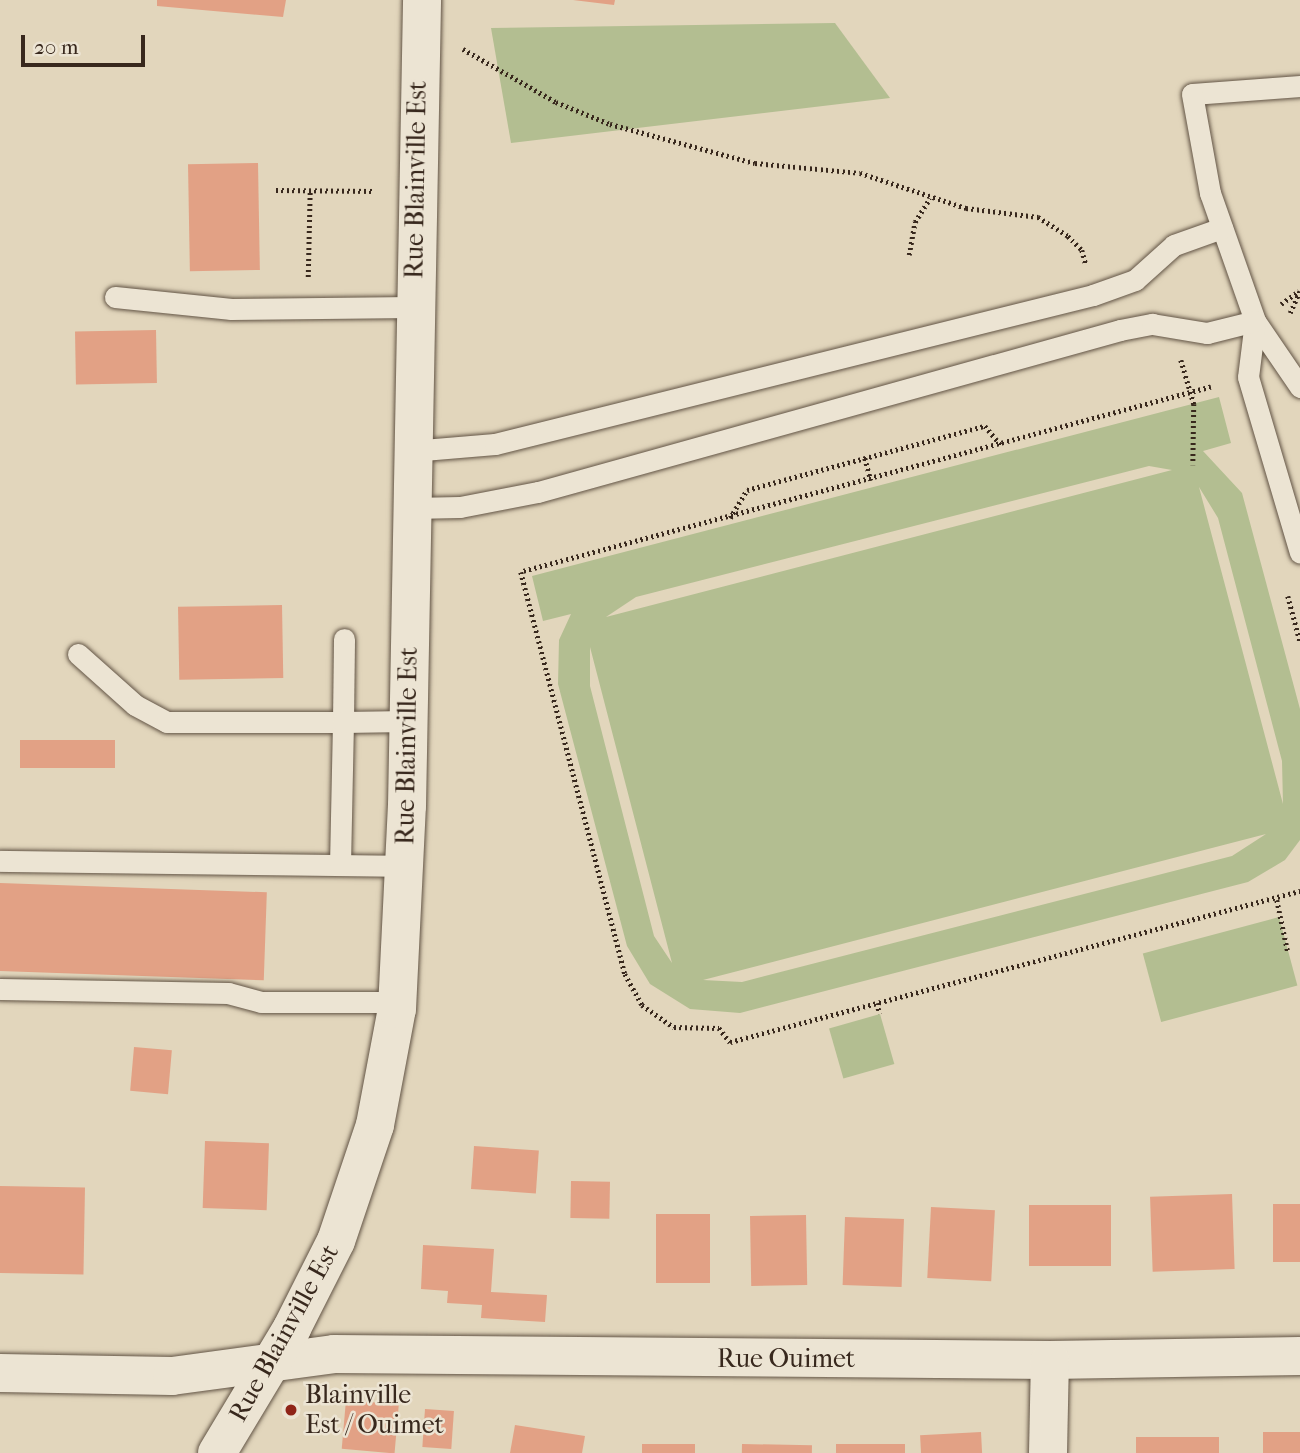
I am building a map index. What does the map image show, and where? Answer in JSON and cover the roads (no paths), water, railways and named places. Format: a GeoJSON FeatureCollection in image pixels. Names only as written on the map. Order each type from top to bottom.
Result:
{"type":"FeatureCollection","features":[{"type":"Feature","properties":{"kind":"street","name":"Rue Blainville Est"},"geometry":{"type":"LineString","coordinates":[[217,1453],[273,1359],[336,1241],[364,1165],[397,1002],[405,866],[413,307],[422,0]]}},
{"type":"Feature","properties":{"kind":"street","name":"Rue Ouimet"},"geometry":{"type":"LineString","coordinates":[[0,1373],[172,1376],[273,1359],[334,1354],[1050,1360],[1300,1356]]}},
{"type":"Feature","properties":{"kind":"street"},"geometry":{"type":"LineString","coordinates":[[1048,1453],[1050,1360]]}},
{"type":"Feature","properties":{"kind":"lane"},"geometry":{"type":"LineString","coordinates":[[1300,86],[1192,94],[1222,228],[1255,321],[1300,387]]}},
{"type":"Feature","properties":{"kind":"lane"},"geometry":{"type":"LineString","coordinates":[[411,451],[495,444],[1112,290],[1135,280],[1174,245],[1222,228]]}},
{"type":"Feature","properties":{"kind":"lane"},"geometry":{"type":"LineString","coordinates":[[115,298],[231,309],[413,307]]}},
{"type":"Feature","properties":{"kind":"lane"},"geometry":{"type":"LineString","coordinates":[[411,508],[460,507],[538,492],[1120,330],[1152,324],[1207,333],[1255,321]]}},
{"type":"Feature","properties":{"kind":"lane"},"geometry":{"type":"LineString","coordinates":[[1255,321],[1248,377],[1300,552]]}},
{"type":"Feature","properties":{"kind":"lane"},"geometry":{"type":"LineString","coordinates":[[340,865],[344,639]]}},
{"type":"Feature","properties":{"kind":"lane"},"geometry":{"type":"LineString","coordinates":[[78,654],[135,705],[167,722],[408,721]]}},
{"type":"Feature","properties":{"kind":"lane"},"geometry":{"type":"LineString","coordinates":[[0,861],[405,866]]}},
{"type":"Feature","properties":{"kind":"lane"},"geometry":{"type":"LineString","coordinates":[[0,989],[228,993],[261,1002],[397,1002]]}},
{"type":"Feature","properties":{"kind":"place","name":"Blainville Est / Ouimet"},"geometry":{"type":"Point","coordinates":[291,1410]}}]}
